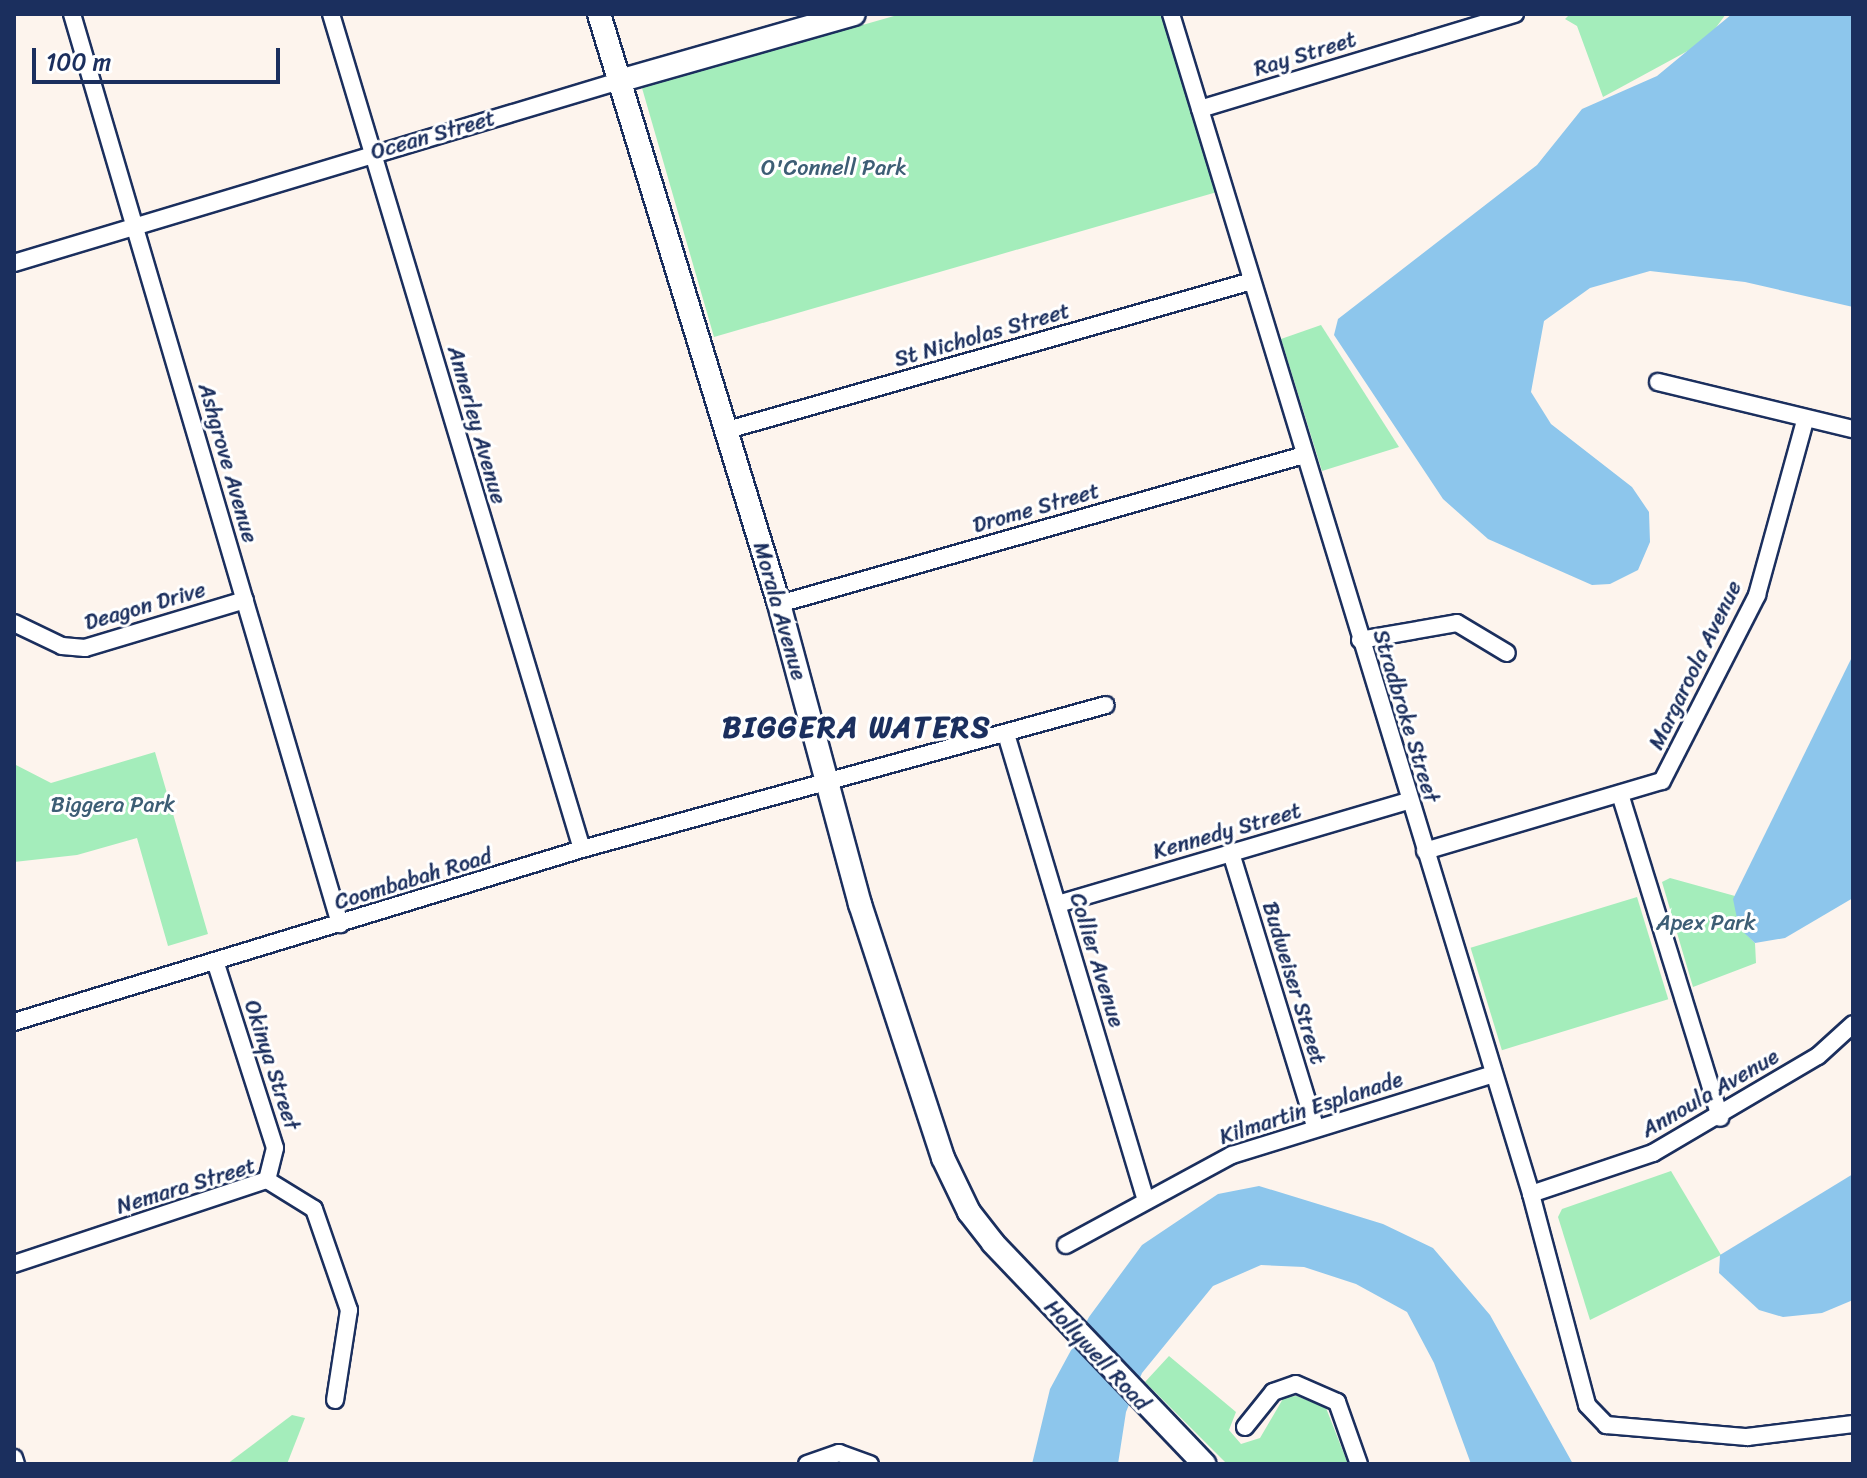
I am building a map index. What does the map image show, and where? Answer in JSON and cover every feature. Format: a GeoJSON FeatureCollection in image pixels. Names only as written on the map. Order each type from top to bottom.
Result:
{"type":"FeatureCollection","features":[{"type":"Feature","properties":{"kind":"main road","name":"Morala Avenue"},"geometry":{"type":"LineString","coordinates":[[599,14],[779,604],[826,782],[936,1141],[969,1212],[993,1243]]}},
{"type":"Feature","properties":{"kind":"main road","name":"Ocean Street"},"geometry":{"type":"LineString","coordinates":[[619,81],[854,14]]}},
{"type":"Feature","properties":{"kind":"main road","name":"Hollywell Road"},"geometry":{"type":"LineString","coordinates":[[993,1243],[1142,1403],[1204,1464]]}},
{"type":"Feature","properties":{"kind":"street","name":"Ashgrove Avenue"},"geometry":{"type":"LineString","coordinates":[[72,14],[340,924]]}},
{"type":"Feature","properties":{"kind":"street","name":"Annerley Avenue"},"geometry":{"type":"LineString","coordinates":[[331,14],[582,849]]}},
{"type":"Feature","properties":{"kind":"street","name":"Stradbroke Street"},"geometry":{"type":"LineString","coordinates":[[1171,14],[1491,1075],[1531,1194],[1587,1405],[1606,1425],[1747,1437],[1853,1424]]}},
{"type":"Feature","properties":{"kind":"street","name":"Ray Street"},"geometry":{"type":"LineString","coordinates":[[1200,109],[1515,14]]}},
{"type":"Feature","properties":{"kind":"street","name":"Ocean Street"},"geometry":{"type":"LineString","coordinates":[[14,263],[374,152],[619,81]]}},
{"type":"Feature","properties":{"kind":"street","name":"St Nicholas Street"},"geometry":{"type":"LineString","coordinates":[[724,431],[1252,281]]}},
{"type":"Feature","properties":{"kind":"street"},"geometry":{"type":"LineString","coordinates":[[1658,382],[1805,421],[1853,429]]}},
{"type":"Feature","properties":{"kind":"street","name":"Margaroola Avenue"},"geometry":{"type":"LineString","coordinates":[[1425,851],[1662,781],[1757,595],[1805,421]]}},
{"type":"Feature","properties":{"kind":"street","name":"Drome Street"},"geometry":{"type":"LineString","coordinates":[[779,604],[1304,455]]}},
{"type":"Feature","properties":{"kind":"street","name":"Deagon Drive"},"geometry":{"type":"LineString","coordinates":[[14,623],[62,646],[85,648],[245,600]]}},
{"type":"Feature","properties":{"kind":"street"},"geometry":{"type":"LineString","coordinates":[[1360,640],[1457,623],[1507,653]]}},
{"type":"Feature","properties":{"kind":"street","name":"Coombabah Road"},"geometry":{"type":"LineString","coordinates":[[14,1022],[216,964],[582,849],[1106,705]]}},
{"type":"Feature","properties":{"kind":"street","name":"Collier Avenue"},"geometry":{"type":"LineString","coordinates":[[1006,734],[1145,1198]]}},
{"type":"Feature","properties":{"kind":"street"},"geometry":{"type":"LineString","coordinates":[[1620,794],[1720,1118]]}},
{"type":"Feature","properties":{"kind":"street","name":"Kennedy Street"},"geometry":{"type":"LineString","coordinates":[[1058,904],[1409,801]]}},
{"type":"Feature","properties":{"kind":"street","name":"Budweiser Street"},"geometry":{"type":"LineString","coordinates":[[1231,853],[1315,1126]]}},
{"type":"Feature","properties":{"kind":"street","name":"Okinya Street"},"geometry":{"type":"LineString","coordinates":[[216,964],[275,1148],[267,1180]]}},
{"type":"Feature","properties":{"kind":"street","name":"Annoula Avenue"},"geometry":{"type":"LineString","coordinates":[[1531,1194],[1653,1153],[1720,1118],[1818,1056],[1853,1024]]}},
{"type":"Feature","properties":{"kind":"street","name":"Kilmartin Esplanade"},"geometry":{"type":"LineString","coordinates":[[1066,1245],[1145,1198],[1232,1155],[1315,1126],[1491,1075]]}},
{"type":"Feature","properties":{"kind":"street","name":"Nemara Street"},"geometry":{"type":"LineString","coordinates":[[14,1264],[267,1180],[314,1209],[349,1310],[335,1400]]}},
{"type":"Feature","properties":{"kind":"street"},"geometry":{"type":"LineString","coordinates":[[1245,1427],[1273,1392],[1296,1384],[1337,1402],[1359,1464]]}},
{"type":"Feature","properties":{"kind":"street"},"geometry":{"type":"LineString","coordinates":[[807,1464],[839,1453],[870,1464]]}},
{"type":"Feature","properties":{"kind":"street"},"geometry":{"type":"LineString","coordinates":[[14,1458],[16,1464]]}},
{"type":"Feature","properties":{"kind":"green space","name":"O'Connell Park"},"geometry":{"type":"Polygon","coordinates":[[[901,14],[1167,14],[1217,192],[714,337],[642,88],[901,14]]]}},
{"type":"Feature","properties":{"kind":"green space"},"geometry":{"type":"Polygon","coordinates":[[[1570,14],[1726,14],[1706,41],[1603,97],[1577,26],[1565,19],[1570,14]]]}},
{"type":"Feature","properties":{"kind":"green space"},"geometry":{"type":"Polygon","coordinates":[[[1321,325],[1399,447],[1322,471],[1281,339],[1321,325]]]}},
{"type":"Feature","properties":{"kind":"green space","name":"Biggera Park"},"geometry":{"type":"Polygon","coordinates":[[[155,752],[208,934],[168,946],[137,838],[77,855],[14,862],[14,764],[51,783],[155,752]]]}},
{"type":"Feature","properties":{"kind":"green space","name":"Apex Park"},"geometry":{"type":"Polygon","coordinates":[[[1670,878],[1735,896],[1739,927],[1755,943],[1756,963],[1693,987],[1662,882],[1670,878]]]}},
{"type":"Feature","properties":{"kind":"green space"},"geometry":{"type":"Polygon","coordinates":[[[1637,897],[1668,999],[1502,1050],[1471,948],[1637,897]]]}},
{"type":"Feature","properties":{"kind":"green space"},"geometry":{"type":"Polygon","coordinates":[[[1671,1171],[1721,1255],[1590,1320],[1558,1217],[1562,1209],[1671,1171]]]}},
{"type":"Feature","properties":{"kind":"green space"},"geometry":{"type":"Polygon","coordinates":[[[1169,1356],[1236,1412],[1229,1430],[1241,1444],[1260,1438],[1284,1397],[1297,1396],[1326,1408],[1348,1464],[1227,1464],[1145,1382],[1169,1356]]]}},
{"type":"Feature","properties":{"kind":"green space"},"geometry":{"type":"Polygon","coordinates":[[[292,1415],[305,1418],[287,1464],[227,1464],[292,1415]]]}},
{"type":"Feature","properties":{"kind":"water"},"geometry":{"type":"Polygon","coordinates":[[[1732,14],[1853,14],[1853,307],[1745,282],[1650,271],[1590,288],[1544,321],[1531,392],[1551,424],[1632,487],[1649,512],[1650,542],[1638,570],[1610,584],[1592,585],[1488,539],[1443,499],[1334,335],[1338,319],[1537,165],[1582,109],[1657,76],[1732,14]]]}},
{"type":"Feature","properties":{"kind":"water"},"geometry":{"type":"Polygon","coordinates":[[[1853,655],[1853,898],[1785,938],[1755,943],[1739,928],[1733,899],[1853,655]]]}},
{"type":"Feature","properties":{"kind":"water"},"geometry":{"type":"Polygon","coordinates":[[[1853,1174],[1853,1300],[1822,1313],[1783,1317],[1759,1310],[1719,1273],[1720,1255],[1853,1174]]]}},
{"type":"Feature","properties":{"kind":"water"},"geometry":{"type":"Polygon","coordinates":[[[1259,1186],[1383,1224],[1433,1248],[1490,1315],[1573,1464],[1471,1464],[1434,1363],[1407,1312],[1356,1284],[1304,1267],[1261,1265],[1213,1286],[1142,1373],[1126,1412],[1118,1464],[1032,1464],[1050,1389],[1089,1317],[1142,1245],[1218,1194],[1259,1186]]]}},
{"type":"Feature","properties":{"kind":"district","name":"BIGGERA WATERS"},"geometry":{"type":"Point","coordinates":[857,727]}}]}
